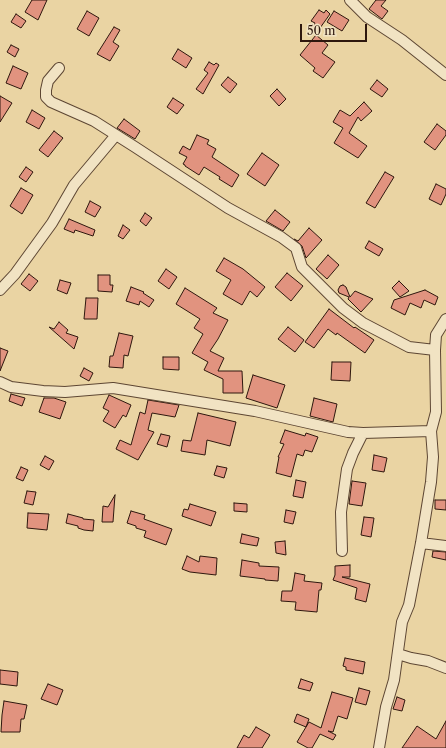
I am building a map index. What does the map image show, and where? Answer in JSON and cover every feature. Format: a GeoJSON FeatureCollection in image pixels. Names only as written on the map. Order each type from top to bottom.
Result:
{"type":"FeatureCollection","features":[{"type":"Feature","properties":{"kind":"street"},"geometry":{"type":"LineString","coordinates":[[350,0],[367,17],[402,40],[446,74]]}},
{"type":"Feature","properties":{"kind":"street"},"geometry":{"type":"LineString","coordinates":[[59,68],[48,81],[46,97],[51,102],[94,121],[228,208],[281,237],[296,248],[302,267],[343,308],[363,323],[409,348],[435,350]]}},
{"type":"Feature","properties":{"kind":"street"},"geometry":{"type":"LineString","coordinates":[[0,290],[15,274],[52,223],[74,185],[116,135]]}},
{"type":"Feature","properties":{"kind":"street"},"geometry":{"type":"LineString","coordinates":[[379,748],[386,707],[394,680],[402,622],[408,605],[421,543],[432,476],[432,431],[441,413],[435,350],[436,335],[446,319]]}},
{"type":"Feature","properties":{"kind":"street"},"geometry":{"type":"LineString","coordinates":[[0,382],[11,387],[43,391],[65,392],[113,388],[254,411],[334,430],[364,433],[432,431]]}},
{"type":"Feature","properties":{"kind":"street"},"geometry":{"type":"LineString","coordinates":[[342,551],[341,512],[347,470],[353,453],[364,433]]}},
{"type":"Feature","properties":{"kind":"street"},"geometry":{"type":"LineString","coordinates":[[421,543],[446,546]]}},
{"type":"Feature","properties":{"kind":"street"},"geometry":{"type":"LineString","coordinates":[[398,654],[428,661],[446,668]]}},
{"type":"Feature","properties":{"kind":"building"},"geometry":{"type":"Polygon","coordinates":[[[32,0],[47,0],[38,20],[25,12],[32,0]]]}},
{"type":"Feature","properties":{"kind":"building"},"geometry":{"type":"Polygon","coordinates":[[[376,0],[386,0],[381,6],[388,11],[382,19],[369,9],[376,0]]]}},
{"type":"Feature","properties":{"kind":"building"},"geometry":{"type":"Polygon","coordinates":[[[319,10],[324,13],[326,10],[330,14],[315,35],[310,30],[315,23],[311,21],[319,10]]]}},
{"type":"Feature","properties":{"kind":"building"},"geometry":{"type":"Polygon","coordinates":[[[87,11],[99,18],[89,36],[77,29],[87,11]]]}},
{"type":"Feature","properties":{"kind":"building"},"geometry":{"type":"Polygon","coordinates":[[[334,11],[349,20],[342,31],[327,22],[334,11]]]}},
{"type":"Feature","properties":{"kind":"building"},"geometry":{"type":"Polygon","coordinates":[[[16,14],[26,21],[21,28],[11,22],[16,14]]]}},
{"type":"Feature","properties":{"kind":"building"},"geometry":{"type":"Polygon","coordinates":[[[114,27],[120,30],[113,42],[119,46],[110,61],[97,54],[114,27]]]}},
{"type":"Feature","properties":{"kind":"building"},"geometry":{"type":"Polygon","coordinates":[[[316,35],[328,45],[322,53],[335,62],[323,78],[313,71],[315,68],[300,55],[316,35]]]}},
{"type":"Feature","properties":{"kind":"building"},"geometry":{"type":"Polygon","coordinates":[[[11,45],[19,49],[15,57],[7,52],[11,45]]]}},
{"type":"Feature","properties":{"kind":"building"},"geometry":{"type":"Polygon","coordinates":[[[178,49],[192,58],[186,68],[172,59],[178,49]]]}},
{"type":"Feature","properties":{"kind":"building"},"geometry":{"type":"Polygon","coordinates":[[[209,62],[214,65],[216,63],[219,65],[203,94],[196,89],[208,73],[204,70],[209,62]]]}},
{"type":"Feature","properties":{"kind":"building"},"geometry":{"type":"Polygon","coordinates":[[[13,66],[28,73],[21,89],[6,83],[13,66]]]}},
{"type":"Feature","properties":{"kind":"building"},"geometry":{"type":"Polygon","coordinates":[[[228,77],[237,84],[230,93],[221,85],[228,77]]]}},
{"type":"Feature","properties":{"kind":"building"},"geometry":{"type":"Polygon","coordinates":[[[377,80],[388,89],[382,97],[370,89],[377,80]]]}},
{"type":"Feature","properties":{"kind":"building"},"geometry":{"type":"Polygon","coordinates":[[[277,89],[286,99],[279,106],[270,96],[277,89]]]}},
{"type":"Feature","properties":{"kind":"building"},"geometry":{"type":"Polygon","coordinates":[[[0,96],[12,103],[0,122],[0,96]]]}},
{"type":"Feature","properties":{"kind":"building"},"geometry":{"type":"Polygon","coordinates":[[[173,98],[184,105],[177,114],[167,107],[173,98]]]}},
{"type":"Feature","properties":{"kind":"building"},"geometry":{"type":"Polygon","coordinates":[[[364,102],[372,111],[361,121],[358,117],[349,133],[367,146],[358,158],[334,143],[343,128],[333,122],[340,110],[350,116],[364,102]]]}},
{"type":"Feature","properties":{"kind":"building"},"geometry":{"type":"Polygon","coordinates":[[[32,110],[45,118],[39,129],[26,122],[32,110]]]}},
{"type":"Feature","properties":{"kind":"building"},"geometry":{"type":"Polygon","coordinates":[[[124,119],[140,131],[135,139],[117,128],[124,119]]]}},
{"type":"Feature","properties":{"kind":"building"},"geometry":{"type":"Polygon","coordinates":[[[437,124],[446,131],[446,135],[435,150],[424,142],[437,124]]]}},
{"type":"Feature","properties":{"kind":"building"},"geometry":{"type":"Polygon","coordinates":[[[54,131],[63,138],[48,157],[39,150],[54,131]]]}},
{"type":"Feature","properties":{"kind":"building"},"geometry":{"type":"Polygon","coordinates":[[[197,135],[209,140],[207,144],[216,149],[212,157],[239,175],[232,187],[204,167],[199,175],[183,164],[187,157],[179,153],[183,146],[190,150],[197,135]]]}},
{"type":"Feature","properties":{"kind":"building"},"geometry":{"type":"Polygon","coordinates":[[[262,153],[279,165],[265,186],[247,174],[262,153]]]}},
{"type":"Feature","properties":{"kind":"building"},"geometry":{"type":"Polygon","coordinates":[[[26,167],[33,172],[26,182],[19,177],[26,167]]]}},
{"type":"Feature","properties":{"kind":"building"},"geometry":{"type":"Polygon","coordinates":[[[385,172],[394,177],[375,208],[366,203],[385,172]]]}},
{"type":"Feature","properties":{"kind":"building"},"geometry":{"type":"Polygon","coordinates":[[[436,184],[446,189],[446,194],[441,205],[429,199],[436,184]]]}},
{"type":"Feature","properties":{"kind":"building"},"geometry":{"type":"Polygon","coordinates":[[[21,188],[33,195],[22,214],[10,206],[21,188]]]}},
{"type":"Feature","properties":{"kind":"building"},"geometry":{"type":"Polygon","coordinates":[[[90,201],[101,207],[95,217],[85,212],[90,201]]]}},
{"type":"Feature","properties":{"kind":"building"},"geometry":{"type":"Polygon","coordinates":[[[275,210],[290,222],[283,231],[266,221],[275,210]]]}},
{"type":"Feature","properties":{"kind":"building"},"geometry":{"type":"Polygon","coordinates":[[[145,213],[152,218],[146,226],[140,221],[145,213]]]}},
{"type":"Feature","properties":{"kind":"building"},"geometry":{"type":"Polygon","coordinates":[[[69,219],[95,230],[93,236],[75,230],[74,233],[64,229],[69,219]]]}},
{"type":"Feature","properties":{"kind":"building"},"geometry":{"type":"Polygon","coordinates":[[[123,225],[130,230],[123,239],[118,236],[123,225]]]}},
{"type":"Feature","properties":{"kind":"building"},"geometry":{"type":"Polygon","coordinates":[[[309,228],[322,240],[306,258],[302,246],[294,239],[298,241],[309,228]]]}},
{"type":"Feature","properties":{"kind":"building"},"geometry":{"type":"Polygon","coordinates":[[[369,241],[383,249],[379,256],[365,248],[369,241]]]}},
{"type":"Feature","properties":{"kind":"building"},"geometry":{"type":"Polygon","coordinates":[[[328,255],[339,265],[327,279],[316,269],[328,255]]]}},
{"type":"Feature","properties":{"kind":"building"},"geometry":{"type":"Polygon","coordinates":[[[224,258],[243,269],[265,287],[257,297],[250,291],[242,305],[223,294],[231,280],[216,271],[224,258]]]}},
{"type":"Feature","properties":{"kind":"building"},"geometry":{"type":"Polygon","coordinates":[[[166,269],[177,277],[169,289],[158,281],[166,269]]]}},
{"type":"Feature","properties":{"kind":"building"},"geometry":{"type":"Polygon","coordinates":[[[287,273],[303,286],[291,301],[275,287],[287,273]]]}},
{"type":"Feature","properties":{"kind":"building"},"geometry":{"type":"Polygon","coordinates":[[[29,274],[38,281],[30,291],[21,284],[29,274]]]}},
{"type":"Feature","properties":{"kind":"building"},"geometry":{"type":"Polygon","coordinates":[[[98,275],[110,275],[110,285],[113,285],[112,292],[98,291],[98,275]]]}},
{"type":"Feature","properties":{"kind":"building"},"geometry":{"type":"Polygon","coordinates":[[[60,280],[71,283],[67,294],[57,290],[60,280]]]}},
{"type":"Feature","properties":{"kind":"building"},"geometry":{"type":"Polygon","coordinates":[[[399,281],[409,291],[400,297],[392,288],[399,281]]]}},
{"type":"Feature","properties":{"kind":"building"},"geometry":{"type":"Polygon","coordinates":[[[343,285],[346,287],[350,297],[355,291],[373,299],[361,312],[348,299],[349,297],[339,293],[338,290],[340,286],[343,285]]]}},
{"type":"Feature","properties":{"kind":"building"},"geometry":{"type":"Polygon","coordinates":[[[131,287],[144,292],[143,293],[154,300],[149,307],[140,301],[139,305],[126,301],[131,287]]]}},
{"type":"Feature","properties":{"kind":"building"},"geometry":{"type":"Polygon","coordinates":[[[185,288],[217,308],[213,313],[228,320],[210,351],[224,358],[218,371],[242,371],[243,393],[223,393],[223,379],[204,370],[208,362],[192,353],[203,334],[194,328],[200,319],[176,304],[185,288]]]}},
{"type":"Feature","properties":{"kind":"building"},"geometry":{"type":"Polygon","coordinates":[[[425,290],[438,297],[435,305],[424,300],[421,308],[410,303],[405,315],[391,308],[394,300],[425,290]]]}},
{"type":"Feature","properties":{"kind":"building"},"geometry":{"type":"Polygon","coordinates":[[[86,298],[98,298],[97,319],[84,319],[86,298]]]}},
{"type":"Feature","properties":{"kind":"building"},"geometry":{"type":"Polygon","coordinates":[[[329,309],[354,328],[355,327],[374,340],[365,353],[337,333],[336,335],[328,329],[314,348],[305,342],[329,309]]]}},
{"type":"Feature","properties":{"kind":"building"},"geometry":{"type":"Polygon","coordinates":[[[59,322],[68,330],[66,333],[78,337],[74,349],[49,327],[54,329],[59,322]]]}},
{"type":"Feature","properties":{"kind":"building"},"geometry":{"type":"Polygon","coordinates":[[[288,327],[304,340],[295,352],[278,339],[288,327]]]}},
{"type":"Feature","properties":{"kind":"building"},"geometry":{"type":"Polygon","coordinates":[[[119,333],[133,336],[128,356],[124,355],[123,368],[109,367],[110,356],[113,356],[119,333]]]}},
{"type":"Feature","properties":{"kind":"building"},"geometry":{"type":"Polygon","coordinates":[[[0,348],[8,351],[0,371],[0,348]]]}},
{"type":"Feature","properties":{"kind":"building"},"geometry":{"type":"Polygon","coordinates":[[[163,357],[179,357],[179,370],[163,369],[163,357]]]}},
{"type":"Feature","properties":{"kind":"building"},"geometry":{"type":"Polygon","coordinates":[[[332,362],[351,362],[350,381],[331,380],[332,362]]]}},
{"type":"Feature","properties":{"kind":"building"},"geometry":{"type":"Polygon","coordinates":[[[84,368],[93,373],[89,381],[80,376],[84,368]]]}},
{"type":"Feature","properties":{"kind":"building"},"geometry":{"type":"Polygon","coordinates":[[[253,375],[285,385],[277,408],[246,398],[253,375]]]}},
{"type":"Feature","properties":{"kind":"building"},"geometry":{"type":"Polygon","coordinates":[[[11,394],[25,398],[22,406],[9,401],[11,394]]]}},
{"type":"Feature","properties":{"kind":"building"},"geometry":{"type":"Polygon","coordinates":[[[109,395],[131,405],[126,417],[123,415],[115,428],[103,421],[109,411],[103,408],[109,395]]]}},
{"type":"Feature","properties":{"kind":"building"},"geometry":{"type":"Polygon","coordinates":[[[44,398],[54,398],[66,402],[60,419],[39,412],[44,398]]]}},
{"type":"Feature","properties":{"kind":"building"},"geometry":{"type":"Polygon","coordinates":[[[314,398],[337,404],[333,422],[310,416],[314,398]]]}},
{"type":"Feature","properties":{"kind":"building"},"geometry":{"type":"Polygon","coordinates":[[[148,400],[179,405],[175,417],[152,413],[148,430],[154,432],[138,460],[116,449],[120,440],[131,445],[140,412],[145,414],[148,400]]]}},
{"type":"Feature","properties":{"kind":"building"},"geometry":{"type":"Polygon","coordinates":[[[198,413],[236,422],[230,446],[207,440],[205,455],[181,451],[183,440],[191,441],[198,413]]]}},
{"type":"Feature","properties":{"kind":"building"},"geometry":{"type":"Polygon","coordinates":[[[285,430],[305,436],[306,433],[318,437],[312,452],[305,450],[303,456],[297,454],[291,477],[276,473],[278,457],[284,444],[280,443],[285,430]]]}},
{"type":"Feature","properties":{"kind":"building"},"geometry":{"type":"Polygon","coordinates":[[[161,434],[170,436],[167,447],[157,444],[161,434]]]}},
{"type":"Feature","properties":{"kind":"building"},"geometry":{"type":"Polygon","coordinates":[[[374,455],[387,458],[384,472],[372,470],[374,455]]]}},
{"type":"Feature","properties":{"kind":"building"},"geometry":{"type":"Polygon","coordinates":[[[45,456],[54,461],[49,470],[40,465],[45,456]]]}},
{"type":"Feature","properties":{"kind":"building"},"geometry":{"type":"Polygon","coordinates":[[[217,466],[227,468],[224,478],[214,475],[217,466]]]}},
{"type":"Feature","properties":{"kind":"building"},"geometry":{"type":"Polygon","coordinates":[[[21,467],[28,470],[23,481],[16,478],[21,467]]]}},
{"type":"Feature","properties":{"kind":"building"},"geometry":{"type":"Polygon","coordinates":[[[296,480],[306,482],[303,498],[293,496],[296,480]]]}},
{"type":"Feature","properties":{"kind":"building"},"geometry":{"type":"Polygon","coordinates":[[[352,481],[366,483],[362,506],[349,504],[352,481]]]}},
{"type":"Feature","properties":{"kind":"building"},"geometry":{"type":"Polygon","coordinates":[[[27,491],[36,492],[33,505],[24,503],[27,491]]]}},
{"type":"Feature","properties":{"kind":"building"},"geometry":{"type":"Polygon","coordinates":[[[115,495],[113,522],[102,522],[103,506],[108,507],[115,495]]]}},
{"type":"Feature","properties":{"kind":"building"},"geometry":{"type":"Polygon","coordinates":[[[435,500],[446,500],[446,510],[435,509],[435,500]]]}},
{"type":"Feature","properties":{"kind":"building"},"geometry":{"type":"Polygon","coordinates":[[[234,503],[247,504],[247,512],[234,511],[234,503]]]}},
{"type":"Feature","properties":{"kind":"building"},"geometry":{"type":"Polygon","coordinates":[[[190,504],[216,512],[211,526],[182,516],[184,509],[188,510],[190,504]]]}},
{"type":"Feature","properties":{"kind":"building"},"geometry":{"type":"Polygon","coordinates":[[[286,510],[296,512],[293,524],[284,522],[286,510]]]}},
{"type":"Feature","properties":{"kind":"building"},"geometry":{"type":"Polygon","coordinates":[[[131,511],[145,515],[144,519],[172,529],[166,545],[144,537],[146,531],[127,523],[131,511]]]}},
{"type":"Feature","properties":{"kind":"building"},"geometry":{"type":"Polygon","coordinates":[[[28,513],[49,514],[47,530],[27,528],[28,513]]]}},
{"type":"Feature","properties":{"kind":"building"},"geometry":{"type":"Polygon","coordinates":[[[68,514],[83,519],[94,520],[93,531],[84,530],[78,528],[78,526],[66,523],[68,514]]]}},
{"type":"Feature","properties":{"kind":"building"},"geometry":{"type":"Polygon","coordinates":[[[364,517],[374,518],[371,537],[361,535],[364,517]]]}},
{"type":"Feature","properties":{"kind":"building"},"geometry":{"type":"Polygon","coordinates":[[[242,534],[259,538],[257,546],[240,543],[242,534]]]}},
{"type":"Feature","properties":{"kind":"building"},"geometry":{"type":"Polygon","coordinates":[[[285,541],[286,555],[276,553],[275,542],[285,541]]]}},
{"type":"Feature","properties":{"kind":"building"},"geometry":{"type":"Polygon","coordinates":[[[433,551],[446,552],[446,560],[432,557],[433,551]]]}},
{"type":"Feature","properties":{"kind":"building"},"geometry":{"type":"Polygon","coordinates":[[[187,556],[199,562],[200,556],[217,558],[216,575],[190,572],[182,569],[187,556]]]}},
{"type":"Feature","properties":{"kind":"building"},"geometry":{"type":"Polygon","coordinates":[[[242,560],[259,563],[259,566],[279,567],[278,581],[240,576],[242,560]]]}},
{"type":"Feature","properties":{"kind":"building"},"geometry":{"type":"Polygon","coordinates":[[[350,565],[350,577],[342,577],[370,584],[366,602],[355,599],[357,588],[333,580],[335,575],[335,566],[350,565]]]}},
{"type":"Feature","properties":{"kind":"building"},"geometry":{"type":"Polygon","coordinates":[[[295,573],[305,575],[304,581],[322,583],[321,590],[319,590],[317,612],[295,610],[296,602],[281,601],[282,591],[292,591],[295,573]]]}},
{"type":"Feature","properties":{"kind":"building"},"geometry":{"type":"Polygon","coordinates":[[[345,658],[365,662],[363,674],[346,670],[346,667],[343,666],[345,658]]]}},
{"type":"Feature","properties":{"kind":"building"},"geometry":{"type":"Polygon","coordinates":[[[0,670],[18,672],[17,686],[0,684],[0,670]]]}},
{"type":"Feature","properties":{"kind":"building"},"geometry":{"type":"Polygon","coordinates":[[[301,679],[313,683],[310,691],[298,688],[301,679]]]}},
{"type":"Feature","properties":{"kind":"building"},"geometry":{"type":"Polygon","coordinates":[[[48,684],[63,690],[57,705],[41,699],[48,684]]]}},
{"type":"Feature","properties":{"kind":"building"},"geometry":{"type":"Polygon","coordinates":[[[359,688],[370,691],[366,705],[355,702],[359,688]]]}},
{"type":"Feature","properties":{"kind":"building"},"geometry":{"type":"Polygon","coordinates":[[[332,692],[353,698],[347,719],[338,716],[333,732],[328,731],[336,735],[333,740],[320,734],[312,748],[308,748],[297,742],[309,722],[321,728],[332,692]]]}},
{"type":"Feature","properties":{"kind":"building"},"geometry":{"type":"Polygon","coordinates":[[[397,697],[405,700],[402,711],[393,709],[397,697]]]}},
{"type":"Feature","properties":{"kind":"building"},"geometry":{"type":"Polygon","coordinates":[[[4,701],[27,705],[24,719],[21,719],[20,732],[1,732],[4,701]]]}},
{"type":"Feature","properties":{"kind":"building"},"geometry":{"type":"Polygon","coordinates":[[[297,714],[309,719],[306,727],[294,722],[297,714]]]}},
{"type":"Feature","properties":{"kind":"building"},"geometry":{"type":"Polygon","coordinates":[[[446,721],[446,748],[402,748],[417,726],[436,739],[446,721]]]}},
{"type":"Feature","properties":{"kind":"building"},"geometry":{"type":"Polygon","coordinates":[[[256,727],[270,735],[262,748],[237,748],[244,735],[249,738],[256,727]]]}}]}
